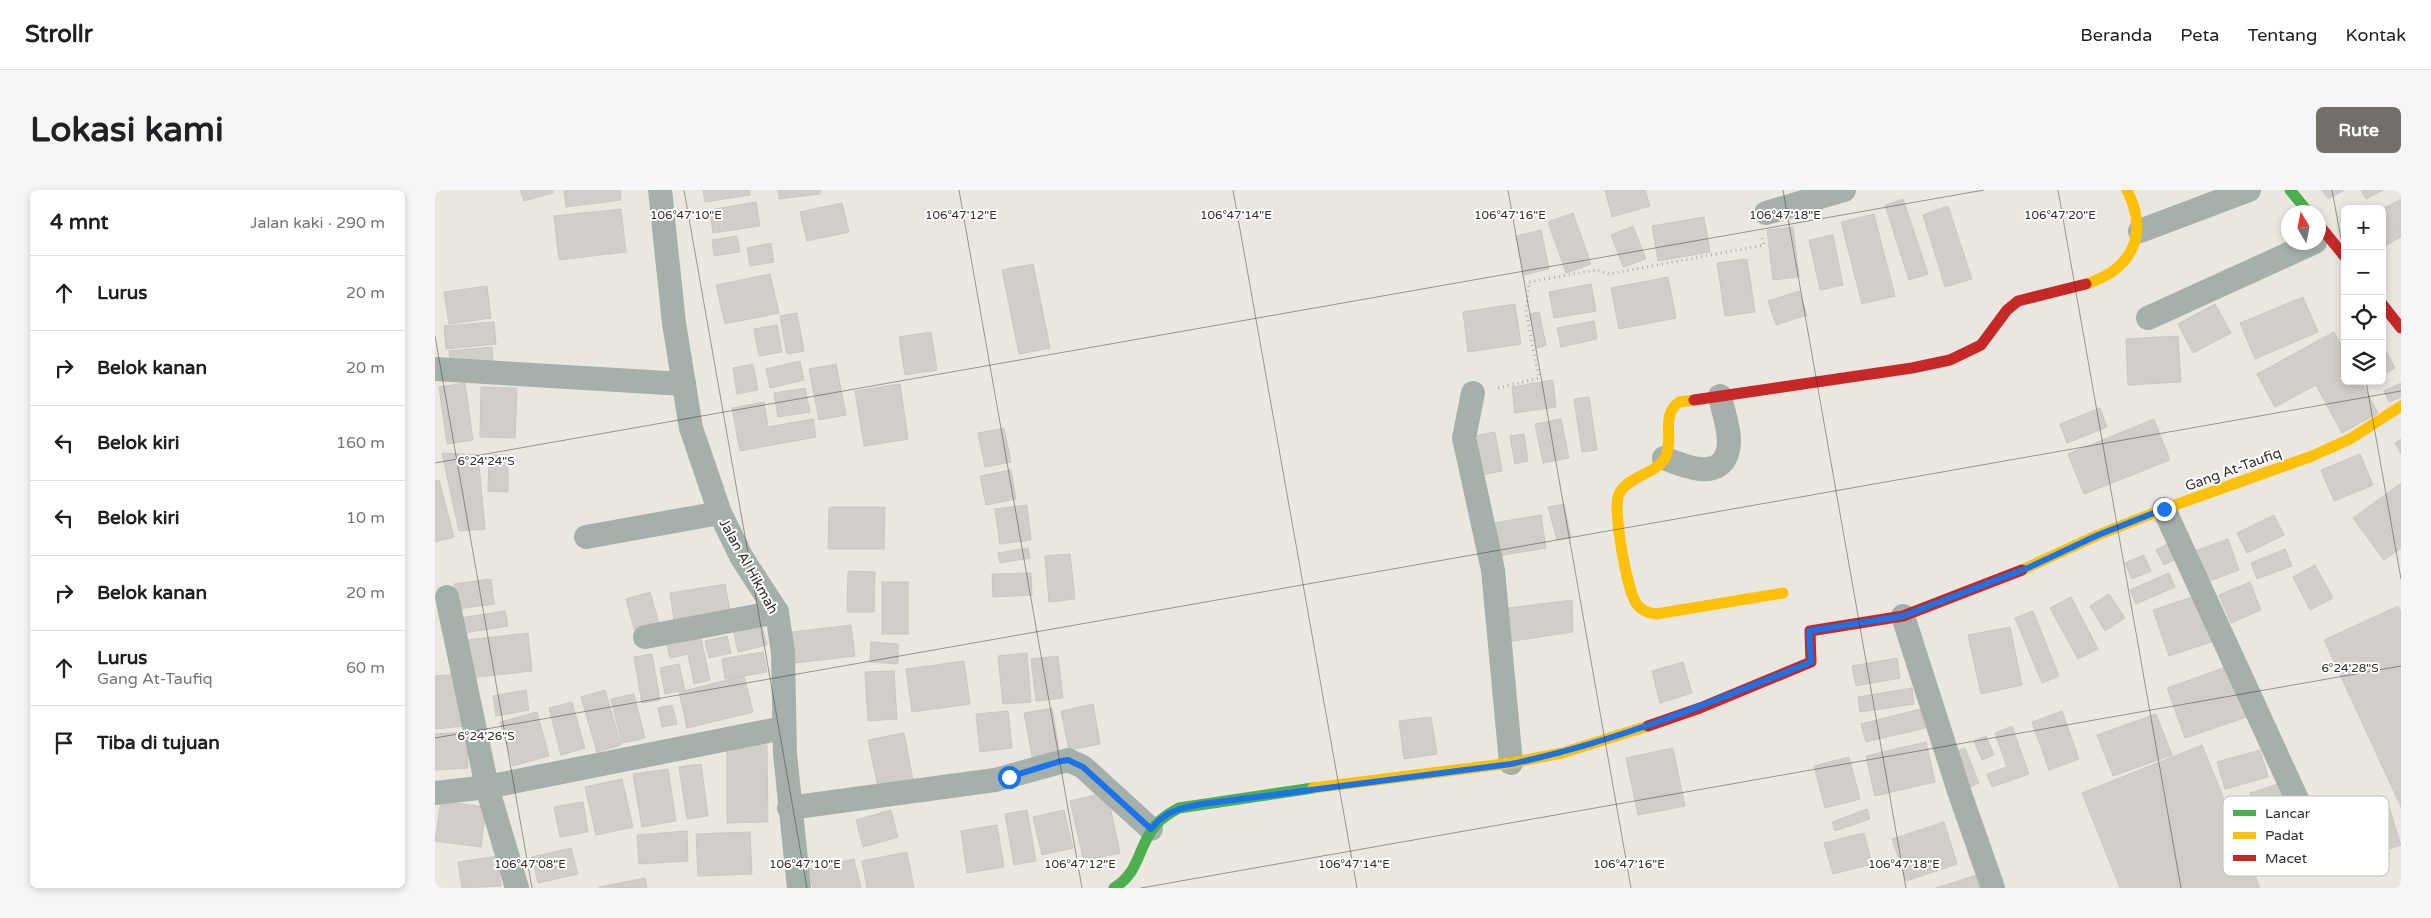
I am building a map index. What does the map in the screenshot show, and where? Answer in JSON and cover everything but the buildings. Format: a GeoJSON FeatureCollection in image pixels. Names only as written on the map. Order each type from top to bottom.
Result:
{"type":"FeatureCollection","features":[{"type":"Feature","properties":{"kind":"street","name":"Jalan Al Hikmah"},"geometry":{"type":"LineString","coordinates":[[660,190],[674,323],[691,428],[720,514],[743,558],[777,612],[783,654],[783,728],[789,808],[799,888]]}},
{"type":"Feature","properties":{"kind":"street"},"geometry":{"type":"LineString","coordinates":[[1767,213],[1844,190]]}},
{"type":"Feature","properties":{"kind":"street"},"geometry":{"type":"LineString","coordinates":[[1783,593],[1656,614],[1648,613],[1640,608],[1631,591],[1616,506],[1618,497],[1632,479],[1648,472],[1664,458],[1668,444],[1669,415],[1673,405],[1679,402],[1903,369],[1956,358],[1985,344],[1995,334],[2007,312],[2017,302],[2109,277],[2125,261],[2139,224],[2127,190]]}},
{"type":"Feature","properties":{"kind":"street"},"geometry":{"type":"LineString","coordinates":[[2139,224],[2210,190]]}},
{"type":"Feature","properties":{"kind":"street"},"geometry":{"type":"LineString","coordinates":[[2139,224],[2249,190]]}},
{"type":"Feature","properties":{"kind":"street"},"geometry":{"type":"LineString","coordinates":[[2290,190],[2302,205]]}},
{"type":"Feature","properties":{"kind":"street"},"geometry":{"type":"LineString","coordinates":[[2326,241],[2341,254]]}},
{"type":"Feature","properties":{"kind":"street"},"geometry":{"type":"LineString","coordinates":[[2148,318],[2291,250]]}},
{"type":"Feature","properties":{"kind":"street"},"geometry":{"type":"LineString","coordinates":[[2386,309],[2401,328]]}},
{"type":"Feature","properties":{"kind":"street"},"geometry":{"type":"LineString","coordinates":[[435,369],[684,384]]}},
{"type":"Feature","properties":{"kind":"street"},"geometry":{"type":"LineString","coordinates":[[1114,888],[1127,881],[1151,829],[1165,814],[1179,808],[1511,764],[1493,570],[1464,438],[1473,394]]}},
{"type":"Feature","properties":{"kind":"street"},"geometry":{"type":"LineString","coordinates":[[1664,458],[1687,468],[1698,470],[1715,466],[1723,460],[1728,450],[1728,433],[1720,396]]}},
{"type":"Feature","properties":{"kind":"street","name":"Gang At-Taufiq"},"geometry":{"type":"LineString","coordinates":[[1511,764],[1562,753],[1699,708],[1811,662],[1809,631],[1903,616],[2030,567],[2098,535],[2164,509],[2312,456],[2350,439],[2401,406]]}},
{"type":"Feature","properties":{"kind":"street"},"geometry":{"type":"LineString","coordinates":[[2164,509],[2296,796]]}},
{"type":"Feature","properties":{"kind":"street"},"geometry":{"type":"LineString","coordinates":[[586,537],[720,514]]}},
{"type":"Feature","properties":{"kind":"street"},"geometry":{"type":"LineString","coordinates":[[447,597],[487,787],[517,888]]}},
{"type":"Feature","properties":{"kind":"street"},"geometry":{"type":"LineString","coordinates":[[645,637],[777,612]]}},
{"type":"Feature","properties":{"kind":"street"},"geometry":{"type":"LineString","coordinates":[[1903,616],[1959,791],[1993,888]]}},
{"type":"Feature","properties":{"kind":"street"},"geometry":{"type":"LineString","coordinates":[[435,793],[487,787],[783,728]]}},
{"type":"Feature","properties":{"kind":"street"},"geometry":{"type":"LineString","coordinates":[[789,808],[995,780],[1068,760],[1083,767],[1151,829]]}},
{"type":"Feature","properties":{"kind":"path"},"geometry":{"type":"LineString","coordinates":[[1473,394],[1539,378],[1526,312],[1529,282],[1596,270],[1609,274],[1764,245],[1757,214],[1767,213]]}},
{"type":"Feature","properties":{"kind":"traffic: fast"},"geometry":{"type":"LineString","coordinates":[[2290,190],[2302,205]]}},
{"type":"Feature","properties":{"kind":"traffic: fast"},"geometry":{"type":"LineString","coordinates":[[1114,888],[1129,875],[1148,835],[1154,827],[1163,818],[1179,808],[1313,788]]}},
{"type":"Feature","properties":{"kind":"traffic: slow"},"geometry":{"type":"LineString","coordinates":[[2086,284],[2115,269],[2132,248],[2136,235],[2136,221],[2127,190]]}},
{"type":"Feature","properties":{"kind":"traffic: slow"},"geometry":{"type":"LineString","coordinates":[[1694,400],[1679,402],[1673,408],[1669,421],[1668,449],[1662,462],[1629,483],[1619,494],[1617,515],[1621,549],[1632,595],[1640,608],[1656,614],[1783,593]]}},
{"type":"Feature","properties":{"kind":"traffic: slow"},"geometry":{"type":"LineString","coordinates":[[2022,570],[2098,535],[2164,509],[2312,456],[2350,439],[2401,406]]}},
{"type":"Feature","properties":{"kind":"traffic: slow"},"geometry":{"type":"LineString","coordinates":[[1313,788],[1511,763],[1562,753],[1648,726]]}},
{"type":"Feature","properties":{"kind":"traffic: jam"},"geometry":{"type":"LineString","coordinates":[[2326,234],[2341,252]]}},
{"type":"Feature","properties":{"kind":"traffic: jam"},"geometry":{"type":"LineString","coordinates":[[1694,400],[1912,368],[1950,360],[1981,345],[2007,310],[2018,301],[2086,284]]}},
{"type":"Feature","properties":{"kind":"traffic: jam"},"geometry":{"type":"LineString","coordinates":[[2386,309],[2401,328]]}},
{"type":"Feature","properties":{"kind":"traffic: jam"},"geometry":{"type":"LineString","coordinates":[[1648,726],[1700,708],[1811,662],[1810,631],[1903,616],[2022,570]]}},
{"type":"Feature","properties":{"kind":"route"},"geometry":{"type":"LineString","coordinates":[[1009,777],[1061,761],[1068,760],[1074,762],[1083,767],[1151,829],[1165,814],[1179,808],[1315,788],[1511,764],[1562,753],[1605,741],[1699,708],[1811,662],[1809,631],[1903,616],[2030,567],[2098,535],[2164,509]]}}]}
